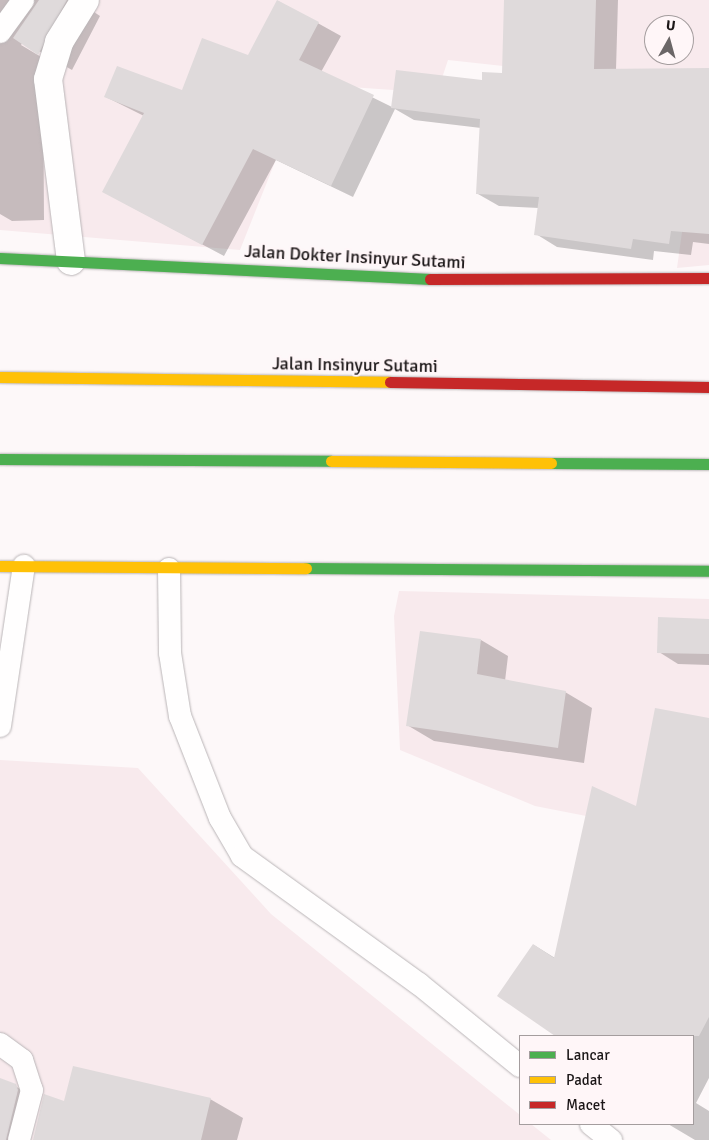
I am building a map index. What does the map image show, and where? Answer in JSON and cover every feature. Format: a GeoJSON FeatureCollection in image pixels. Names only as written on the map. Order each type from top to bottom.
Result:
{"type":"FeatureCollection","features":[{"type":"Feature","properties":{"kind":"main road","name":"Jalan Dokter Insinyur Sutami"},"geometry":{"type":"LineString","coordinates":[[0,258],[472,281],[709,278]]}},
{"type":"Feature","properties":{"kind":"main road","name":"Jalan Insinyur Sutami"},"geometry":{"type":"LineString","coordinates":[[0,378],[709,387]]}},
{"type":"Feature","properties":{"kind":"main road"},"geometry":{"type":"LineString","coordinates":[[0,458],[709,464]]}},
{"type":"Feature","properties":{"kind":"main road"},"geometry":{"type":"LineString","coordinates":[[0,566],[709,571]]}},
{"type":"Feature","properties":{"kind":"street"},"geometry":{"type":"LineString","coordinates":[[71,261],[48,79],[59,42],[86,0]]}},
{"type":"Feature","properties":{"kind":"lane"},"geometry":{"type":"LineString","coordinates":[[0,32],[23,0]]}},
{"type":"Feature","properties":{"kind":"lane"},"geometry":{"type":"LineString","coordinates":[[1,722],[24,566]]}},
{"type":"Feature","properties":{"kind":"lane"},"geometry":{"type":"LineString","coordinates":[[169,568],[170,653],[180,716],[195,761],[242,856],[419,984],[519,1065]]}},
{"type":"Feature","properties":{"kind":"lane"},"geometry":{"type":"LineString","coordinates":[[0,1044],[22,1060],[32,1090],[19,1140]]}},
{"type":"Feature","properties":{"kind":"lane"},"geometry":{"type":"LineString","coordinates":[[592,1125],[611,1140]]}},
{"type":"Feature","properties":{"kind":"shaded area"},"geometry":{"type":"Polygon","coordinates":[[[0,0],[709,0],[709,265],[677,268],[696,132],[548,71],[448,60],[437,93],[306,84],[240,250],[0,230],[0,0]]]}},
{"type":"Feature","properties":{"kind":"shaded area"},"geometry":{"type":"Polygon","coordinates":[[[399,591],[709,599],[709,840],[535,806],[400,750],[394,616],[399,591]]]}},
{"type":"Feature","properties":{"kind":"shaded area"},"geometry":{"type":"Polygon","coordinates":[[[0,760],[138,768],[271,914],[519,1114],[519,1125],[532,1125],[551,1140],[0,1140],[0,760]]]}},
{"type":"Feature","properties":{"kind":"building"},"geometry":{"type":"Polygon","coordinates":[[[39,0],[67,0],[38,55],[13,38],[39,0]]]}},
{"type":"Feature","properties":{"kind":"building"},"geometry":{"type":"Polygon","coordinates":[[[277,0],[319,22],[299,60],[374,95],[331,186],[253,149],[202,245],[102,192],[144,113],[104,97],[117,66],[182,90],[202,38],[248,55],[277,0]]]}},
{"type":"Feature","properties":{"kind":"building"},"geometry":{"type":"Polygon","coordinates":[[[504,0],[596,0],[594,69],[709,68],[709,234],[671,231],[669,244],[633,239],[631,249],[534,235],[539,197],[476,194],[480,119],[391,108],[396,70],[482,80],[482,72],[502,73],[504,0]]]}},
{"type":"Feature","properties":{"kind":"building"},"geometry":{"type":"Polygon","coordinates":[[[658,617],[709,619],[709,654],[657,653],[658,617]]]}},
{"type":"Feature","properties":{"kind":"building"},"geometry":{"type":"Polygon","coordinates":[[[420,631],[481,639],[477,674],[566,691],[558,748],[406,726],[420,631]]]}},
{"type":"Feature","properties":{"kind":"building"},"geometry":{"type":"Polygon","coordinates":[[[655,708],[709,718],[709,1017],[699,1036],[554,1035],[497,996],[533,944],[554,958],[592,786],[636,806],[655,708]]]}},
{"type":"Feature","properties":{"kind":"building"},"geometry":{"type":"Polygon","coordinates":[[[73,1066],[211,1098],[201,1140],[33,1140],[44,1094],[64,1101],[73,1066]]]}},
{"type":"Feature","properties":{"kind":"building"},"geometry":{"type":"Polygon","coordinates":[[[0,1078],[16,1084],[18,1090],[6,1140],[0,1140],[0,1078]]]}},
{"type":"Feature","properties":{"kind":"traffic: fast"},"geometry":{"type":"LineString","coordinates":[[0,258],[430,279]]}},
{"type":"Feature","properties":{"kind":"traffic: fast"},"geometry":{"type":"LineString","coordinates":[[0,459],[331,461]]}},
{"type":"Feature","properties":{"kind":"traffic: fast"},"geometry":{"type":"LineString","coordinates":[[551,463],[709,464]]}},
{"type":"Feature","properties":{"kind":"traffic: fast"},"geometry":{"type":"LineString","coordinates":[[306,568],[709,571]]}},
{"type":"Feature","properties":{"kind":"traffic: slow"},"geometry":{"type":"LineString","coordinates":[[0,377],[390,382]]}},
{"type":"Feature","properties":{"kind":"traffic: slow"},"geometry":{"type":"LineString","coordinates":[[331,461],[551,463]]}},
{"type":"Feature","properties":{"kind":"traffic: slow"},"geometry":{"type":"LineString","coordinates":[[0,566],[306,568]]}},
{"type":"Feature","properties":{"kind":"traffic: jam"},"geometry":{"type":"LineString","coordinates":[[430,279],[709,278]]}},
{"type":"Feature","properties":{"kind":"traffic: jam"},"geometry":{"type":"LineString","coordinates":[[390,382],[709,387]]}}]}
